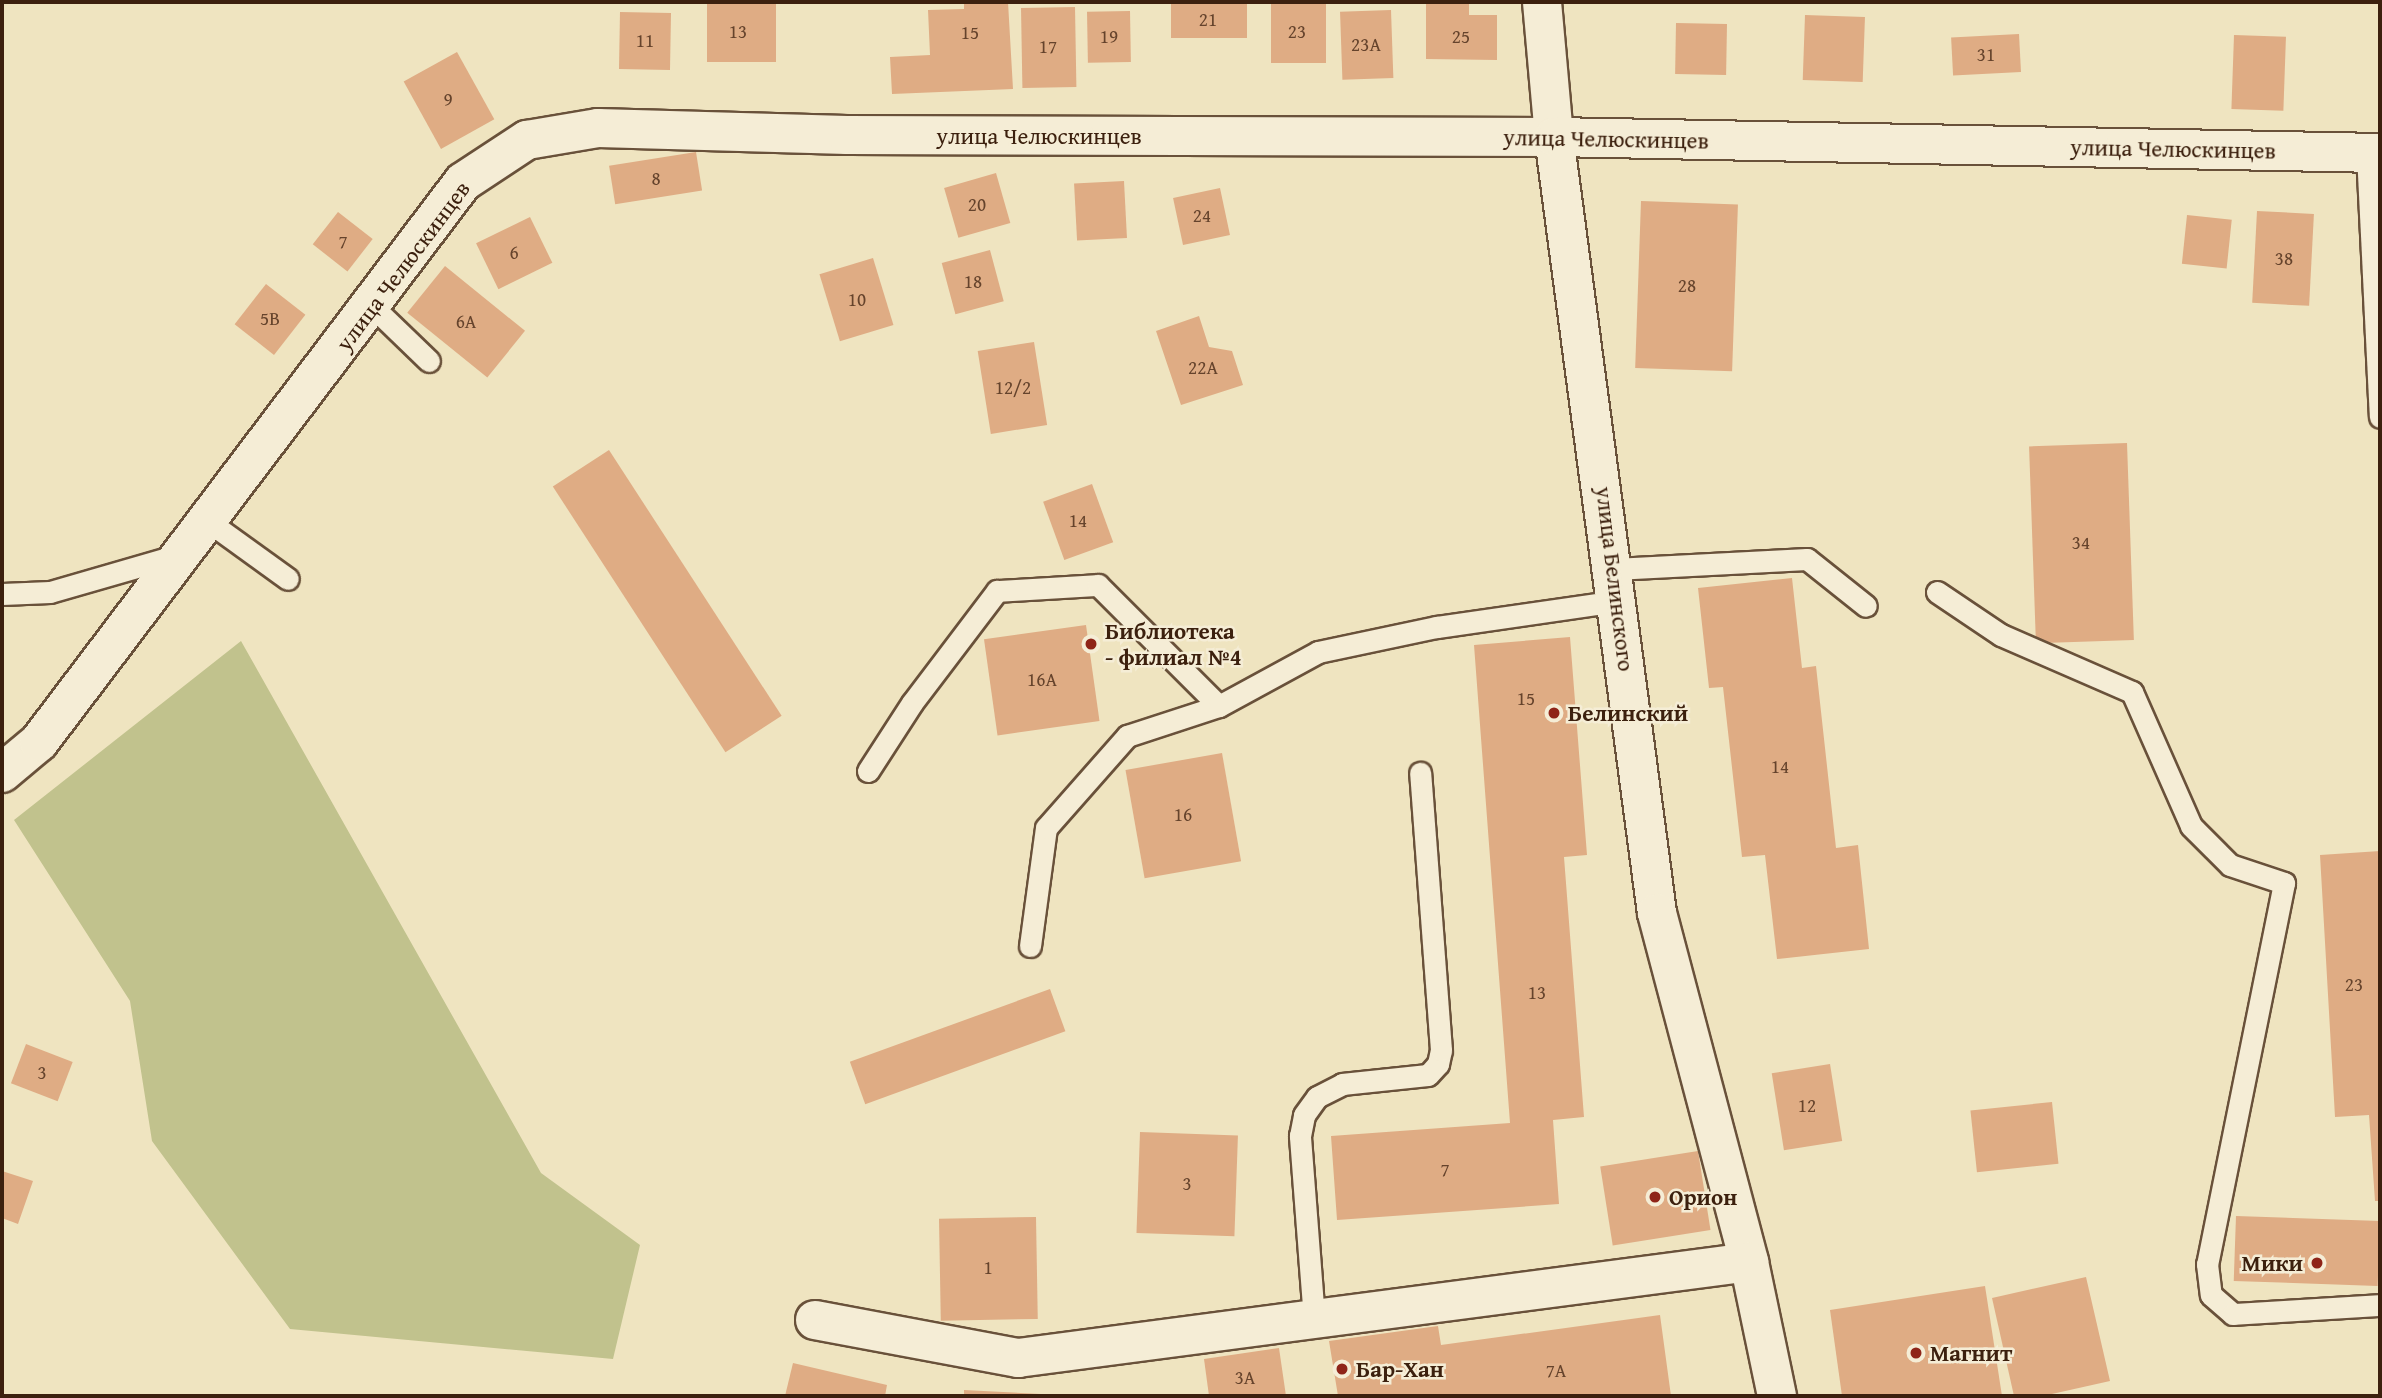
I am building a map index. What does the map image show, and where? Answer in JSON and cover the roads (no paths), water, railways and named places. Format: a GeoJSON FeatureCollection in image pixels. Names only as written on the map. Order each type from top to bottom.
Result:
{"type":"FeatureCollection","features":[{"type":"Feature","properties":{"kind":"street","name":"улица Белинского"},"geometry":{"type":"LineString","coordinates":[[1542,2],[1554,137],[1616,585],[1657,913],[1749,1262],[1777,1396]]}},
{"type":"Feature","properties":{"kind":"street","name":"улица Челюскинцев"},"geometry":{"type":"LineString","coordinates":[[2,773],[39,742],[209,522],[463,182],[527,140],[598,128],[847,135],[1554,137],[2374,153]]}},
{"type":"Feature","properties":{"kind":"street"},"geometry":{"type":"LineString","coordinates":[[815,1321],[1018,1358],[1749,1262]]}},
{"type":"Feature","properties":{"kind":"lane"},"geometry":{"type":"LineString","coordinates":[[2374,153],[2380,417]]}},
{"type":"Feature","properties":{"kind":"lane"},"geometry":{"type":"LineString","coordinates":[[372,306],[429,360]]}},
{"type":"Feature","properties":{"kind":"lane"},"geometry":{"type":"LineString","coordinates":[[209,522],[288,579]]}},
{"type":"Feature","properties":{"kind":"lane"},"geometry":{"type":"LineString","coordinates":[[2,594],[50,592],[186,552]]}},
{"type":"Feature","properties":{"kind":"lane"},"geometry":{"type":"LineString","coordinates":[[1030,946],[1046,828],[1127,736],[1219,706],[1318,652],[1616,585],[1807,559],[1866,606]]}},
{"type":"Feature","properties":{"kind":"lane"},"geometry":{"type":"LineString","coordinates":[[868,771],[912,703],[997,592],[1098,585],[1219,706]]}},
{"type":"Feature","properties":{"kind":"lane"},"geometry":{"type":"LineString","coordinates":[[1937,592],[2001,635],[2132,692],[2191,826],[2230,864],[2284,883],[2207,1264],[2211,1295],[2233,1314],[2380,1305]]}},
{"type":"Feature","properties":{"kind":"lane"},"geometry":{"type":"LineString","coordinates":[[1314,1319],[1300,1136],[1304,1115],[1317,1097],[1342,1084],[1428,1075],[1438,1064],[1441,1050],[1420,773]]}},
{"type":"Feature","properties":{"kind":"place","name":"Библиотека - филиал №4"},"geometry":{"type":"Point","coordinates":[1091,644]}},
{"type":"Feature","properties":{"kind":"place","name":"Белинский"},"geometry":{"type":"Point","coordinates":[1554,713]}},
{"type":"Feature","properties":{"kind":"place","name":"Орион"},"geometry":{"type":"Point","coordinates":[1655,1197]}},
{"type":"Feature","properties":{"kind":"place","name":"Мики"},"geometry":{"type":"Point","coordinates":[2317,1263]}},
{"type":"Feature","properties":{"kind":"place","name":"Магнит"},"geometry":{"type":"Point","coordinates":[1916,1353]}},
{"type":"Feature","properties":{"kind":"place","name":"Бар-Хан"},"geometry":{"type":"Point","coordinates":[1342,1369]}}]}
